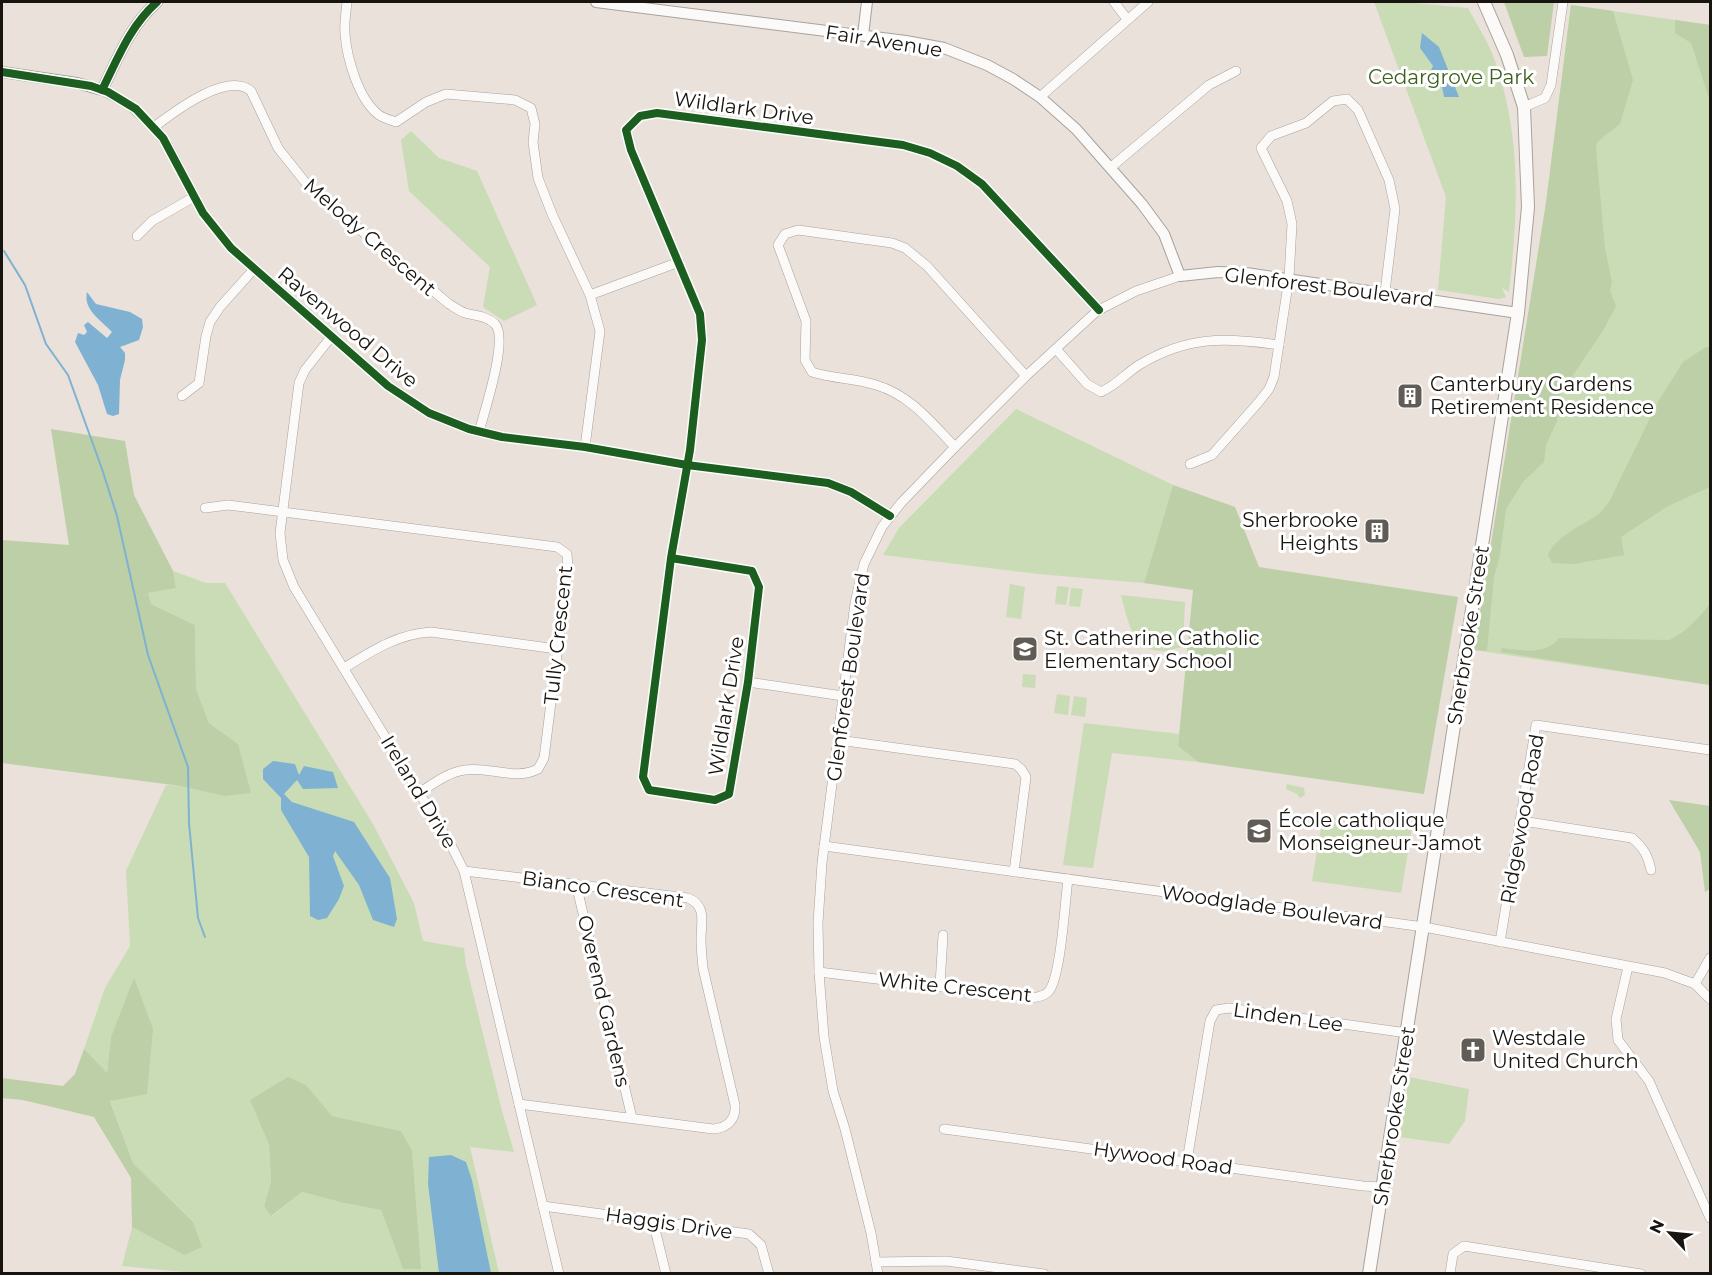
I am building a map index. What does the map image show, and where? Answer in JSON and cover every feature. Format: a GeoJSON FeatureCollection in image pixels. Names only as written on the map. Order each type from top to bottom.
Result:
{"type":"FeatureCollection","features":[{"type":"Feature","properties":{"kind":"main road","name":"Sherbrooke Street"},"geometry":{"type":"LineString","coordinates":[[1369,1274],[1518,313],[1528,207],[1524,107],[1507,55],[1484,2]]}},
{"type":"Feature","properties":{"kind":"street"},"geometry":{"type":"LineString","coordinates":[[102,90],[130,32],[157,2]]}},
{"type":"Feature","properties":{"kind":"street"},"geometry":{"type":"LineString","coordinates":[[347,2],[345,32],[348,55],[354,76],[365,97],[378,114],[396,122],[426,102],[446,94],[515,100],[531,108],[535,124],[533,142],[538,178],[552,214],[590,295],[600,331],[585,447]]}},
{"type":"Feature","properties":{"kind":"street","name":"Fair Avenue"},"geometry":{"type":"LineString","coordinates":[[596,2],[863,35],[944,48],[1013,79],[1040,97],[1077,129],[1142,204],[1164,234],[1180,276]]}},
{"type":"Feature","properties":{"kind":"street"},"geometry":{"type":"LineString","coordinates":[[863,35],[867,2]]}},
{"type":"Feature","properties":{"kind":"street"},"geometry":{"type":"LineString","coordinates":[[1114,2],[1127,19]]}},
{"type":"Feature","properties":{"kind":"street"},"geometry":{"type":"LineString","coordinates":[[1040,97],[1148,2]]}},
{"type":"Feature","properties":{"kind":"street"},"geometry":{"type":"LineString","coordinates":[[1524,107],[1545,98],[1551,85],[1563,2]]}},
{"type":"Feature","properties":{"kind":"street"},"geometry":{"type":"LineString","coordinates":[[1110,168],[1209,85],[1236,71]]}},
{"type":"Feature","properties":{"kind":"street","name":"Ravenwood Drive"},"geometry":{"type":"LineString","coordinates":[[2,72],[77,82],[102,90],[128,104],[154,127],[168,146],[203,213],[221,237],[254,269],[388,386],[409,401],[447,422],[513,439],[585,447],[687,465],[828,483],[851,492],[890,516]]}},
{"type":"Feature","properties":{"kind":"street","name":"Melody Crescent"},"geometry":{"type":"LineString","coordinates":[[154,127],[185,104],[230,85],[246,86],[251,91],[278,148],[309,188],[449,304],[463,312],[486,318],[498,328],[501,339],[498,358],[479,432]]}},
{"type":"Feature","properties":{"kind":"street"},"geometry":{"type":"LineString","coordinates":[[1190,464],[1212,455],[1269,389],[1274,377],[1289,278],[1292,224],[1287,201],[1261,148],[1271,136],[1306,123],[1334,101],[1347,99],[1358,110],[1389,180],[1395,209],[1385,292]]}},
{"type":"Feature","properties":{"kind":"street","name":"Wildlark Drive"},"geometry":{"type":"LineString","coordinates":[[671,558],[752,571],[759,587],[748,682],[729,794],[715,800],[649,790],[643,777],[671,558],[687,465],[702,340],[700,315],[631,150],[626,130],[640,116],[657,113],[903,145],[930,153],[957,166],[982,184],[1099,310]]}},
{"type":"Feature","properties":{"kind":"street"},"geometry":{"type":"LineString","coordinates":[[137,236],[152,221],[194,197]]}},
{"type":"Feature","properties":{"kind":"street"},"geometry":{"type":"LineString","coordinates":[[955,447],[917,407],[896,392],[874,384],[828,377],[812,372],[804,360],[806,321],[778,245],[785,234],[798,230],[892,243],[905,248],[927,266],[1026,376]]}},
{"type":"Feature","properties":{"kind":"street"},"geometry":{"type":"LineString","coordinates":[[590,295],[679,262]]}},
{"type":"Feature","properties":{"kind":"street"},"geometry":{"type":"LineString","coordinates":[[182,396],[200,383],[206,336],[213,317],[254,269]]}},
{"type":"Feature","properties":{"kind":"street","name":"Glenforest Boulevard"},"geometry":{"type":"LineString","coordinates":[[878,1274],[871,1233],[833,1091],[824,1037],[818,923],[824,846],[858,584],[870,549],[890,516],[1026,376],[1099,310],[1136,291],[1180,276],[1234,272],[1289,278],[1518,313]]}},
{"type":"Feature","properties":{"kind":"street","name":"Ireland Drive"},"geometry":{"type":"LineString","coordinates":[[331,337],[305,370],[299,383],[280,544],[287,572],[455,852],[464,871],[559,1274]]}},
{"type":"Feature","properties":{"kind":"street"},"geometry":{"type":"LineString","coordinates":[[1056,349],[1087,384],[1101,392],[1116,384],[1137,366],[1188,343],[1237,339],[1279,345]]}},
{"type":"Feature","properties":{"kind":"street"},"geometry":{"type":"LineString","coordinates":[[205,508],[228,505],[282,512]]}},
{"type":"Feature","properties":{"kind":"street","name":"Tully Crescent"},"geometry":{"type":"LineString","coordinates":[[282,512],[551,546],[567,554],[568,568],[544,758],[538,769],[525,775],[481,769],[463,770],[445,777],[419,793]]}},
{"type":"Feature","properties":{"kind":"street"},"geometry":{"type":"LineString","coordinates":[[344,668],[388,642],[414,633],[431,632],[557,649]]}},
{"type":"Feature","properties":{"kind":"street"},"geometry":{"type":"LineString","coordinates":[[748,682],[843,696]]}},
{"type":"Feature","properties":{"kind":"street","name":"Ridgewood Road"},"geometry":{"type":"LineString","coordinates":[[1500,942],[1522,821],[1536,725],[1710,750]]}},
{"type":"Feature","properties":{"kind":"street"},"geometry":{"type":"LineString","coordinates":[[838,740],[1015,764],[1026,777],[1014,872]]}},
{"type":"Feature","properties":{"kind":"street"},"geometry":{"type":"LineString","coordinates":[[1522,821],[1632,838],[1642,846],[1649,858],[1651,870]]}},
{"type":"Feature","properties":{"kind":"street","name":"Woodglade Boulevard"},"geometry":{"type":"LineString","coordinates":[[824,846],[1424,927],[1665,973],[1695,984],[1710,999]]}},
{"type":"Feature","properties":{"kind":"street","name":"Bianco Crescent"},"geometry":{"type":"LineString","coordinates":[[464,871],[688,898],[698,905],[702,914],[703,968],[735,1105],[734,1116],[726,1126],[713,1129],[519,1104]]}},
{"type":"Feature","properties":{"kind":"street","name":"White Crescent"},"geometry":{"type":"LineString","coordinates":[[819,972],[1032,998],[1041,996],[1050,990],[1056,970],[1068,879]]}},
{"type":"Feature","properties":{"kind":"street","name":"Overend Gardens"},"geometry":{"type":"LineString","coordinates":[[576,884],[632,1118]]}},
{"type":"Feature","properties":{"kind":"street"},"geometry":{"type":"LineString","coordinates":[[940,986],[943,935]]}},
{"type":"Feature","properties":{"kind":"street"},"geometry":{"type":"LineString","coordinates":[[1695,984],[1710,958]]}},
{"type":"Feature","properties":{"kind":"street"},"geometry":{"type":"LineString","coordinates":[[1628,967],[1616,1019],[1618,1040],[1649,1081],[1710,1218]]}},
{"type":"Feature","properties":{"kind":"street","name":"Linden Lee"},"geometry":{"type":"LineString","coordinates":[[1187,1161],[1210,1021],[1216,1010],[1229,1008],[1407,1033]]}},
{"type":"Feature","properties":{"kind":"street","name":"Hywood Road"},"geometry":{"type":"LineString","coordinates":[[944,1129],[1382,1187]]}},
{"type":"Feature","properties":{"kind":"street","name":"Haggis Drive"},"geometry":{"type":"LineString","coordinates":[[543,1206],[749,1234],[761,1245],[769,1274]]}},
{"type":"Feature","properties":{"kind":"street"},"geometry":{"type":"LineString","coordinates":[[653,1221],[666,1274]]}},
{"type":"Feature","properties":{"kind":"street"},"geometry":{"type":"LineString","coordinates":[[1450,1274],[1453,1254],[1464,1246],[1641,1274]]}},
{"type":"Feature","properties":{"kind":"street"},"geometry":{"type":"LineString","coordinates":[[876,1262],[946,1261],[1044,1274]]}},
{"type":"Feature","properties":{"kind":"green space","name":"Cedargrove Park"},"geometry":{"type":"Polygon","coordinates":[[[1374,2],[1404,2],[1468,8],[1490,48],[1504,90],[1510,119],[1516,176],[1509,292],[1502,288],[1506,297],[1499,299],[1438,290],[1446,197],[1374,2]]]}},
{"type":"Feature","properties":{"kind":"green space"},"geometry":{"type":"Polygon","coordinates":[[[1504,2],[1554,2],[1547,56],[1524,57],[1504,2]]]}},
{"type":"Feature","properties":{"kind":"green space"},"geometry":{"type":"Polygon","coordinates":[[[1571,5],[1710,25],[1710,685],[1474,650],[1546,203],[1571,5]]]}},
{"type":"Feature","properties":{"kind":"green space"},"geometry":{"type":"Polygon","coordinates":[[[1571,5],[1613,11],[1633,80],[1620,124],[1597,143],[1596,148],[1605,249],[1612,282],[1610,291],[1616,306],[1604,329],[1561,393],[1557,421],[1546,445],[1544,462],[1523,482],[1506,509],[1500,555],[1494,577],[1487,651],[1474,650],[1546,203],[1571,5]]]}},
{"type":"Feature","properties":{"kind":"green space"},"geometry":{"type":"Polygon","coordinates":[[[1675,20],[1710,25],[1710,101],[1691,43],[1675,33],[1675,20]]]}},
{"type":"Feature","properties":{"kind":"green space"},"geometry":{"type":"Polygon","coordinates":[[[411,131],[439,158],[477,171],[537,305],[504,321],[483,307],[490,267],[409,191],[401,140],[411,131]]]}},
{"type":"Feature","properties":{"kind":"green space"},"geometry":{"type":"Polygon","coordinates":[[[1706,347],[1710,347],[1710,487],[1668,506],[1621,537],[1624,555],[1574,564],[1552,563],[1548,555],[1556,543],[1598,515],[1609,502],[1658,402],[1683,362],[1706,347]]]}},
{"type":"Feature","properties":{"kind":"green space"},"geometry":{"type":"Polygon","coordinates":[[[1016,409],[1173,485],[1144,583],[1038,574],[883,555],[899,528],[1016,409]]]}},
{"type":"Feature","properties":{"kind":"green space"},"geometry":{"type":"Polygon","coordinates":[[[51,429],[125,441],[134,495],[173,571],[176,588],[148,593],[151,604],[195,625],[196,689],[209,723],[238,744],[251,793],[225,796],[181,786],[2,763],[2,540],[69,545],[51,429]]]}},
{"type":"Feature","properties":{"kind":"green space"},"geometry":{"type":"Polygon","coordinates":[[[1173,485],[1235,507],[1259,567],[1458,597],[1424,794],[1198,762],[1178,746],[1193,590],[1144,583],[1173,485]]]}},
{"type":"Feature","properties":{"kind":"green space"},"geometry":{"type":"Polygon","coordinates":[[[173,571],[206,583],[225,583],[373,824],[414,903],[423,941],[464,948],[466,965],[514,1152],[470,1147],[499,1273],[205,1274],[122,1266],[132,1227],[184,1255],[193,1222],[133,1163],[110,1100],[135,979],[111,1037],[107,1074],[84,1049],[105,988],[130,946],[126,871],[166,785],[181,786],[238,744],[209,723],[196,689],[195,625],[151,604],[148,593],[176,588],[173,571]],[[306,1086],[269,1144],[271,1182],[264,1206],[272,1216],[302,1192],[381,1210],[403,1269],[401,1131],[332,1116],[306,1086]]]}},
{"type":"Feature","properties":{"kind":"green space"},"geometry":{"type":"Polygon","coordinates":[[[1010,584],[1025,587],[1021,619],[1006,617],[1010,584]]]}},
{"type":"Feature","properties":{"kind":"green space"},"geometry":{"type":"Polygon","coordinates":[[[1057,586],[1069,587],[1066,605],[1055,604],[1057,586]]]}},
{"type":"Feature","properties":{"kind":"green space"},"geometry":{"type":"Polygon","coordinates":[[[1071,588],[1083,589],[1080,607],[1069,606],[1071,588]]]}},
{"type":"Feature","properties":{"kind":"green space"},"geometry":{"type":"Polygon","coordinates":[[[1121,595],[1185,602],[1183,647],[1159,651],[1142,644],[1136,638],[1128,622],[1121,595]]]}},
{"type":"Feature","properties":{"kind":"green space"},"geometry":{"type":"Polygon","coordinates":[[[1710,604],[1710,685],[1501,652],[1502,648],[1540,650],[1554,644],[1559,638],[1669,640],[1687,629],[1710,604]]]}},
{"type":"Feature","properties":{"kind":"green space"},"geometry":{"type":"Polygon","coordinates":[[[1023,674],[1036,675],[1035,688],[1022,687],[1023,674]]]}},
{"type":"Feature","properties":{"kind":"green space"},"geometry":{"type":"Polygon","coordinates":[[[1057,694],[1070,696],[1068,715],[1054,713],[1057,694]]]}},
{"type":"Feature","properties":{"kind":"green space"},"geometry":{"type":"Polygon","coordinates":[[[1074,696],[1087,698],[1085,717],[1071,715],[1074,696]]]}},
{"type":"Feature","properties":{"kind":"green space"},"geometry":{"type":"Polygon","coordinates":[[[1084,723],[1179,734],[1178,746],[1198,762],[1112,753],[1093,868],[1063,865],[1084,723]]]}},
{"type":"Feature","properties":{"kind":"green space"},"geometry":{"type":"Polygon","coordinates":[[[1287,784],[1304,788],[1305,795],[1300,798],[1286,789],[1287,784]]]}},
{"type":"Feature","properties":{"kind":"green space"},"geometry":{"type":"Polygon","coordinates":[[[1669,800],[1710,806],[1710,889],[1705,892],[1700,852],[1669,800]]]}},
{"type":"Feature","properties":{"kind":"green space"},"geometry":{"type":"Polygon","coordinates":[[[1323,816],[1412,828],[1401,893],[1312,881],[1323,816]]]}},
{"type":"Feature","properties":{"kind":"green space"},"geometry":{"type":"Polygon","coordinates":[[[134,978],[153,1029],[147,1094],[110,1101],[133,1163],[193,1222],[202,1247],[184,1255],[132,1227],[131,1178],[94,1117],[23,1100],[2,1098],[2,1078],[63,1086],[75,1074],[84,1049],[107,1073],[111,1037],[134,978]]]}},
{"type":"Feature","properties":{"kind":"green space"},"geometry":{"type":"Polygon","coordinates":[[[288,1077],[306,1085],[332,1116],[401,1131],[412,1151],[421,1269],[403,1269],[381,1210],[302,1192],[271,1216],[264,1206],[271,1182],[269,1144],[250,1100],[288,1077]]]}},
{"type":"Feature","properties":{"kind":"green space"},"geometry":{"type":"Polygon","coordinates":[[[1409,1077],[1469,1089],[1465,1121],[1449,1144],[1400,1137],[1409,1077]]]}},
{"type":"Feature","properties":{"kind":"water"},"geometry":{"type":"Polygon","coordinates":[[[1422,33],[1439,47],[1459,97],[1444,97],[1440,77],[1434,81],[1429,74],[1433,66],[1420,48],[1422,33]]]}},
{"type":"Feature","properties":{"kind":"water"},"geometry":{"type":"Polygon","coordinates":[[[87,292],[96,304],[130,312],[142,319],[143,327],[139,340],[120,347],[125,353],[125,360],[120,380],[119,414],[113,416],[107,414],[98,385],[75,342],[78,333],[84,335],[87,332],[84,325],[88,322],[107,338],[112,332],[90,309],[86,298],[87,292]]]}},
{"type":"Feature","properties":{"kind":"water"},"geometry":{"type":"Polygon","coordinates":[[[273,761],[295,764],[299,775],[304,766],[333,772],[338,788],[303,789],[297,780],[284,794],[292,802],[354,822],[390,878],[397,919],[394,927],[373,920],[359,885],[335,851],[333,856],[344,886],[339,899],[327,918],[318,920],[310,916],[309,857],[281,810],[281,798],[263,779],[263,769],[273,761]]]}},
{"type":"Feature","properties":{"kind":"water"},"geometry":{"type":"Polygon","coordinates":[[[451,1155],[466,1162],[472,1180],[491,1273],[439,1273],[428,1184],[429,1157],[451,1155]]]}},
{"type":"Feature","properties":{"kind":"waterway"},"geometry":{"type":"LineString","coordinates":[[4,251],[25,285],[46,344],[68,375],[117,516],[148,655],[188,767],[189,823],[198,918],[205,937]]}},
{"type":"Feature","properties":{"kind":"cycle path"},"geometry":{"type":"LineString","coordinates":[[102,90],[132,32],[157,2]]}},
{"type":"Feature","properties":{"kind":"cycle path"},"geometry":{"type":"LineString","coordinates":[[2,72],[91,86],[108,92],[136,109],[163,138],[203,213],[231,248],[388,386],[429,413],[469,429],[502,437],[585,447],[687,465],[828,483],[851,492],[890,516]]}},
{"type":"Feature","properties":{"kind":"cycle path"},"geometry":{"type":"LineString","coordinates":[[671,558],[752,571],[759,587],[748,682],[729,794],[715,800],[649,790],[643,777],[671,558],[690,450],[702,340],[700,314],[631,150],[626,130],[640,116],[657,113],[903,145],[930,153],[957,166],[982,184],[1099,310]]}},
{"type":"Feature","properties":{"kind":"place","name":"Canterbury Gardens Retirement Residence"},"geometry":{"type":"Point","coordinates":[1410,396]}},
{"type":"Feature","properties":{"kind":"place","name":"Sherbrooke Heights"},"geometry":{"type":"Point","coordinates":[1377,531]}},
{"type":"Feature","properties":{"kind":"place","name":"St. Catherine Catholic Elementary School"},"geometry":{"type":"Point","coordinates":[1025,649]}},
{"type":"Feature","properties":{"kind":"place","name":"École catholique Monseigneur-Jamot"},"geometry":{"type":"Point","coordinates":[1259,831]}},
{"type":"Feature","properties":{"kind":"place","name":"Westdale United Church"},"geometry":{"type":"Point","coordinates":[1473,1050]}}]}
